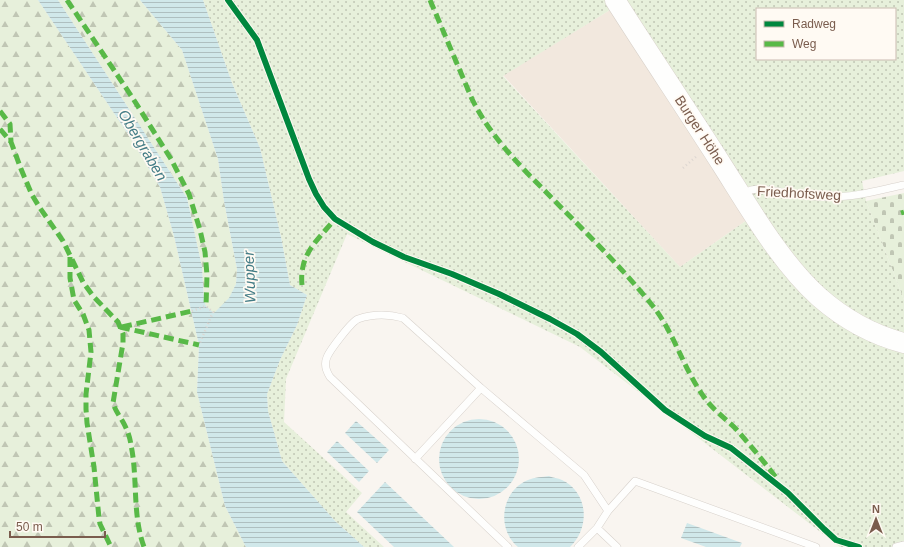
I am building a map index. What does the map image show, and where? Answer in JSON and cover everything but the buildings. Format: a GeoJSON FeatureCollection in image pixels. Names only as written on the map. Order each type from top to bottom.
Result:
{"type":"FeatureCollection","features":[{"type":"Feature","properties":{"kind":"main road","name":"Burger Höhe"},"geometry":{"type":"LineString","coordinates":[[614,0],[741,195],[786,260],[814,292],[839,312],[868,330],[904,343]]}},
{"type":"Feature","properties":{"kind":"lane","name":"Friedhofsweg"},"geometry":{"type":"LineString","coordinates":[[741,195],[751,190],[758,189],[812,197],[833,197],[865,193],[904,185]]}},
{"type":"Feature","properties":{"kind":"lane"},"geometry":{"type":"LineString","coordinates":[[508,547],[330,378],[325,364],[327,356],[351,323],[358,319],[378,315],[391,314],[403,318],[481,388],[584,475],[608,511]]}},
{"type":"Feature","properties":{"kind":"lane"},"geometry":{"type":"LineString","coordinates":[[415,459],[481,388]]}},
{"type":"Feature","properties":{"kind":"lane"},"geometry":{"type":"LineString","coordinates":[[578,547],[597,528],[608,511],[635,481],[811,546]]}},
{"type":"Feature","properties":{"kind":"lane"},"geometry":{"type":"LineString","coordinates":[[597,528],[617,547]]}},
{"type":"Feature","properties":{"kind":"lane"},"geometry":{"type":"LineString","coordinates":[[896,547],[904,545]]}},
{"type":"Feature","properties":{"kind":"path"},"geometry":{"type":"LineString","coordinates":[[683,168],[702,152]]}},
{"type":"Feature","properties":{"kind":"path"},"geometry":{"type":"LineString","coordinates":[[192,311],[206,306],[213,312],[199,345]]}},
{"type":"Feature","properties":{"kind":"shaded area"},"geometry":{"type":"Polygon","coordinates":[[[610,10],[747,220],[680,267],[503,75],[610,10]]]}},
{"type":"Feature","properties":{"kind":"green space"},"geometry":{"type":"Polygon","coordinates":[[[0,0],[38,0],[128,134],[160,187],[174,236],[199,345],[197,392],[225,506],[246,547],[0,547],[0,0]]]}},
{"type":"Feature","properties":{"kind":"green space"},"geometry":{"type":"Polygon","coordinates":[[[58,0],[140,0],[182,50],[218,159],[224,201],[237,269],[236,284],[229,299],[214,314],[206,306],[204,301],[202,267],[187,198],[58,0]]]}},
{"type":"Feature","properties":{"kind":"green space"},"geometry":{"type":"Polygon","coordinates":[[[203,0],[904,0],[904,171],[862,181],[866,201],[904,300],[904,547],[840,547],[580,347],[347,234],[286,379],[284,422],[362,493],[346,512],[384,547],[364,547],[335,521],[282,461],[268,411],[267,394],[280,360],[297,325],[307,295],[290,285],[281,237],[260,148],[232,83],[203,0]],[[610,10],[503,76],[680,267],[747,220],[610,10]]]}},
{"type":"Feature","properties":{"kind":"green space"},"geometry":{"type":"Polygon","coordinates":[[[904,193],[904,300],[866,201],[904,193]]]}},
{"type":"Feature","properties":{"kind":"water"},"geometry":{"type":"Polygon","coordinates":[[[38,0],[58,0],[187,198],[202,267],[204,301],[206,306],[214,313],[229,298],[236,284],[237,269],[224,201],[218,159],[182,50],[140,0],[203,0],[232,83],[260,148],[281,237],[290,285],[307,295],[297,325],[280,360],[267,394],[268,411],[282,461],[335,521],[364,547],[246,547],[225,506],[197,392],[199,345],[174,236],[160,187],[128,134],[38,0]]]}},
{"type":"Feature","properties":{"kind":"water"},"geometry":{"type":"Polygon","coordinates":[[[479,419],[494,422],[507,431],[516,444],[519,459],[516,474],[507,487],[494,496],[479,499],[464,496],[451,487],[442,474],[439,459],[442,444],[451,431],[464,422],[479,419]]]}},
{"type":"Feature","properties":{"kind":"water"},"geometry":{"type":"Polygon","coordinates":[[[356,421],[389,450],[377,463],[345,433],[356,421]]]}},
{"type":"Feature","properties":{"kind":"water"},"geometry":{"type":"Polygon","coordinates":[[[337,441],[369,471],[359,482],[327,452],[337,441]]]}},
{"type":"Feature","properties":{"kind":"water"},"geometry":{"type":"Polygon","coordinates":[[[549,476],[562,480],[571,486],[577,493],[582,502],[584,511],[581,530],[577,539],[570,547],[518,547],[506,530],[504,521],[507,501],[519,485],[531,479],[549,476]]]}},
{"type":"Feature","properties":{"kind":"water"},"geometry":{"type":"Polygon","coordinates":[[[385,482],[454,547],[394,547],[357,512],[385,482]]]}},
{"type":"Feature","properties":{"kind":"water"},"geometry":{"type":"Polygon","coordinates":[[[687,523],[742,543],[740,547],[706,547],[681,538],[687,523]]]}},
{"type":"Feature","properties":{"kind":"marked path"},"geometry":{"type":"LineString","coordinates":[[67,0],[132,97],[171,159],[189,194],[205,252],[207,275],[206,306]]}},
{"type":"Feature","properties":{"kind":"marked path"},"geometry":{"type":"LineString","coordinates":[[430,0],[472,99],[495,136],[524,170],[613,261],[652,305],[660,316],[690,374],[704,397],[715,410],[736,429],[778,480]]}},
{"type":"Feature","properties":{"kind":"marked path"},"geometry":{"type":"LineString","coordinates":[[0,111],[10,124],[11,142]]}},
{"type":"Feature","properties":{"kind":"marked path"},"geometry":{"type":"LineString","coordinates":[[0,129],[11,142],[32,195],[63,241],[83,282],[93,296],[118,322],[123,334],[123,343],[113,403],[126,427],[130,439],[133,458],[136,509],[140,535],[144,547]]}},
{"type":"Feature","properties":{"kind":"marked path"},"geometry":{"type":"LineString","coordinates":[[302,285],[303,265],[306,256],[316,241],[335,219]]}},
{"type":"Feature","properties":{"kind":"marked path"},"geometry":{"type":"LineString","coordinates":[[70,257],[70,278],[74,300],[83,314],[89,330],[91,352],[86,394],[87,423],[94,467],[100,524],[111,547]]}},
{"type":"Feature","properties":{"kind":"marked path"},"geometry":{"type":"LineString","coordinates":[[122,327],[192,311]]}},
{"type":"Feature","properties":{"kind":"marked path"},"geometry":{"type":"LineString","coordinates":[[120,327],[199,345]]}},
{"type":"Feature","properties":{"kind":"cycle path"},"geometry":{"type":"LineString","coordinates":[[228,0],[257,40],[309,179],[324,207],[335,219],[373,242],[404,257],[452,274],[499,294],[577,334],[601,352],[665,410],[705,436],[731,448],[788,493],[836,540],[859,547]]}},
{"type":"Feature","properties":{"kind":"water label","name":"Obergraben"},"geometry":{"type":"Point","coordinates":[143,145]}},
{"type":"Feature","properties":{"kind":"water label","name":"Wupper"},"geometry":{"type":"Point","coordinates":[249,277]}}]}
